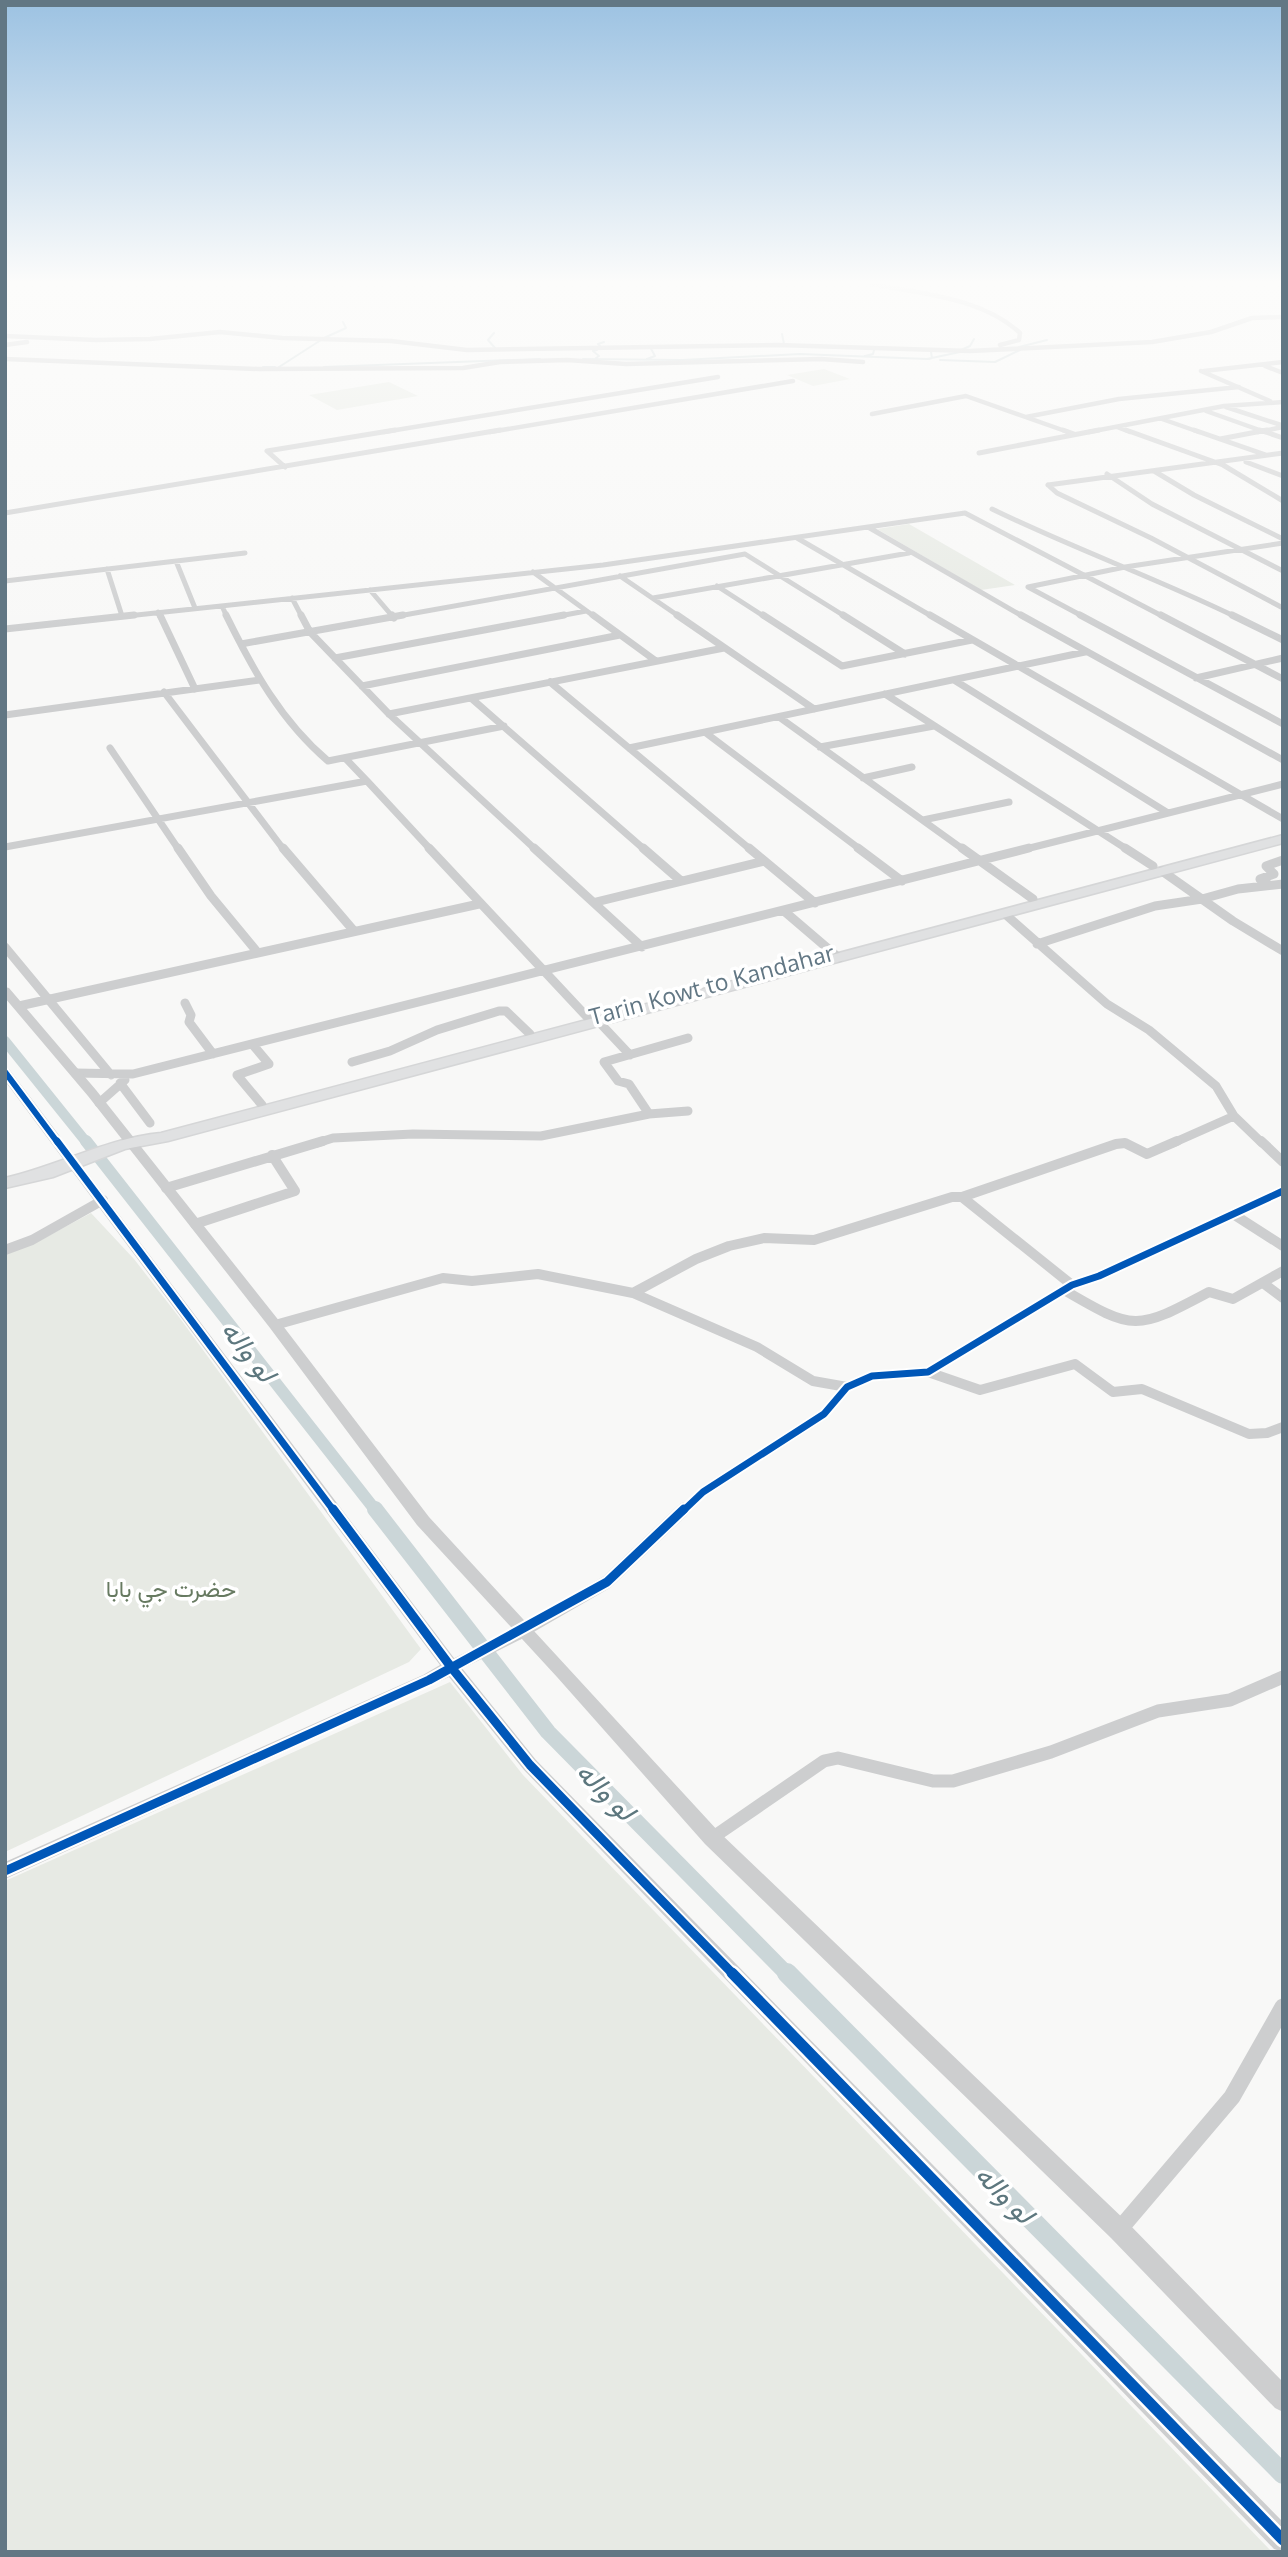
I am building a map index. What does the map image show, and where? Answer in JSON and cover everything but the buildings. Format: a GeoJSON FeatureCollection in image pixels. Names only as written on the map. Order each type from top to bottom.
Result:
{"type":"FeatureCollection","features":[{"type":"Feature","properties":{"kind":"main road","name":"Tarin Kowt to Kandahar"},"geometry":{"type":"LineString","coordinates":[[836,955],[1006,914],[1283,831]]}},
{"type":"Feature","properties":{"kind":"main road","name":"Tarin Kowt to Kandahar"},"geometry":{"type":"LineString","coordinates":[[129,1142],[162,1138],[836,955],[1033,898],[1283,839]]}},
{"type":"Feature","properties":{"kind":"main road","name":"Tarin Kowt to Kandahar"},"geometry":{"type":"LineString","coordinates":[[129,1142],[530,1034],[594,1020]]}},
{"type":"Feature","properties":{"kind":"main road"},"geometry":{"type":"LineString","coordinates":[[5,1176],[78,1159],[129,1142]]}},
{"type":"Feature","properties":{"kind":"main road"},"geometry":{"type":"LineString","coordinates":[[5,1183],[52,1171],[78,1159]]}},
{"type":"Feature","properties":{"kind":"street"},"geometry":{"type":"LineString","coordinates":[[285,467],[267,450],[555,403]]}},
{"type":"Feature","properties":{"kind":"street"},"geometry":{"type":"LineString","coordinates":[[5,513],[661,403]]}},
{"type":"Feature","properties":{"kind":"street"},"geometry":{"type":"LineString","coordinates":[[872,414],[928,403]]}},
{"type":"Feature","properties":{"kind":"street"},"geometry":{"type":"LineString","coordinates":[[987,403],[1075,434]]}},
{"type":"Feature","properties":{"kind":"street"},"geometry":{"type":"LineString","coordinates":[[1026,417],[1101,403]]}},
{"type":"Feature","properties":{"kind":"street"},"geometry":{"type":"LineString","coordinates":[[979,453],[1224,406],[1257,403]]}},
{"type":"Feature","properties":{"kind":"street"},"geometry":{"type":"LineString","coordinates":[[1224,406],[1283,426]]}},
{"type":"Feature","properties":{"kind":"street"},"geometry":{"type":"LineString","coordinates":[[1204,410],[1283,438]]}},
{"type":"Feature","properties":{"kind":"street"},"geometry":{"type":"LineString","coordinates":[[1160,418],[1271,456]]}},
{"type":"Feature","properties":{"kind":"street"},"geometry":{"type":"LineString","coordinates":[[1220,439],[1283,426]]}},
{"type":"Feature","properties":{"kind":"street"},"geometry":{"type":"LineString","coordinates":[[1116,427],[1223,465],[1283,501]]}},
{"type":"Feature","properties":{"kind":"street"},"geometry":{"type":"LineString","coordinates":[[1283,456],[1223,465],[1107,474],[1048,485],[1057,493],[1283,608]]}},
{"type":"Feature","properties":{"kind":"street"},"geometry":{"type":"LineString","coordinates":[[1244,461],[1283,476]]}},
{"type":"Feature","properties":{"kind":"street"},"geometry":{"type":"LineString","coordinates":[[1154,471],[1283,541]]}},
{"type":"Feature","properties":{"kind":"street"},"geometry":{"type":"LineString","coordinates":[[1107,474],[1152,504],[1283,571]]}},
{"type":"Feature","properties":{"kind":"street"},"geometry":{"type":"LineString","coordinates":[[992,509],[1035,530],[1183,591],[1283,640]]}},
{"type":"Feature","properties":{"kind":"street"},"geometry":{"type":"LineString","coordinates":[[5,629],[603,565],[965,513],[1283,679]]}},
{"type":"Feature","properties":{"kind":"street"},"geometry":{"type":"LineString","coordinates":[[867,527],[1085,652],[1283,760]]}},
{"type":"Feature","properties":{"kind":"street"},"geometry":{"type":"LineString","coordinates":[[797,538],[1283,819]]}},
{"type":"Feature","properties":{"kind":"street"},"geometry":{"type":"LineString","coordinates":[[1283,541],[1125,567],[1028,587],[1283,724]]}},
{"type":"Feature","properties":{"kind":"street"},"geometry":{"type":"LineString","coordinates":[[5,581],[245,552]]}},
{"type":"Feature","properties":{"kind":"street"},"geometry":{"type":"LineString","coordinates":[[653,598],[909,553]]}},
{"type":"Feature","properties":{"kind":"street"},"geometry":{"type":"LineString","coordinates":[[241,644],[745,554],[905,653]]}},
{"type":"Feature","properties":{"kind":"street"},"geometry":{"type":"LineString","coordinates":[[176,561],[195,608]]}},
{"type":"Feature","properties":{"kind":"street"},"geometry":{"type":"LineString","coordinates":[[603,565],[814,709]]}},
{"type":"Feature","properties":{"kind":"street"},"geometry":{"type":"LineString","coordinates":[[107,569],[122,616]]}},
{"type":"Feature","properties":{"kind":"street"},"geometry":{"type":"LineString","coordinates":[[533,572],[656,661]]}},
{"type":"Feature","properties":{"kind":"street"},"geometry":{"type":"LineString","coordinates":[[717,586],[842,666],[972,640]]}},
{"type":"Feature","properties":{"kind":"street"},"geometry":{"type":"LineString","coordinates":[[369,590],[394,618]]}},
{"type":"Feature","properties":{"kind":"street"},"geometry":{"type":"LineString","coordinates":[[292,598],[310,632],[389,714],[642,947]]}},
{"type":"Feature","properties":{"kind":"street"},"geometry":{"type":"LineString","coordinates":[[222,606],[260,680],[287,724],[326,760],[422,744],[504,726]]}},
{"type":"Feature","properties":{"kind":"street"},"geometry":{"type":"LineString","coordinates":[[335,659],[586,611]]}},
{"type":"Feature","properties":{"kind":"street"},"geometry":{"type":"LineString","coordinates":[[158,612],[195,688]]}},
{"type":"Feature","properties":{"kind":"street"},"geometry":{"type":"LineString","coordinates":[[362,686],[620,635]]}},
{"type":"Feature","properties":{"kind":"street"},"geometry":{"type":"LineString","coordinates":[[389,714],[724,648]]}},
{"type":"Feature","properties":{"kind":"street"},"geometry":{"type":"LineString","coordinates":[[629,748],[1085,652]]}},
{"type":"Feature","properties":{"kind":"street"},"geometry":{"type":"LineString","coordinates":[[1196,678],[1283,658]]}},
{"type":"Feature","properties":{"kind":"street"},"geometry":{"type":"LineString","coordinates":[[5,715],[260,680]]}},
{"type":"Feature","properties":{"kind":"street"},"geometry":{"type":"LineString","coordinates":[[954,680],[1168,813]]}},
{"type":"Feature","properties":{"kind":"street"},"geometry":{"type":"LineString","coordinates":[[550,682],[815,903]]}},
{"type":"Feature","properties":{"kind":"street"},"geometry":{"type":"LineString","coordinates":[[164,692],[291,859],[354,932]]}},
{"type":"Feature","properties":{"kind":"street"},"geometry":{"type":"LineString","coordinates":[[885,694],[1283,951]]}},
{"type":"Feature","properties":{"kind":"street"},"geometry":{"type":"LineString","coordinates":[[471,698],[681,881]]}},
{"type":"Feature","properties":{"kind":"street"},"geometry":{"type":"LineString","coordinates":[[779,717],[1033,898]]}},
{"type":"Feature","properties":{"kind":"street"},"geometry":{"type":"LineString","coordinates":[[820,747],[934,726]]}},
{"type":"Feature","properties":{"kind":"street"},"geometry":{"type":"LineString","coordinates":[[706,733],[902,881]]}},
{"type":"Feature","properties":{"kind":"street"},"geometry":{"type":"LineString","coordinates":[[110,748],[211,896],[258,953]]}},
{"type":"Feature","properties":{"kind":"street"},"geometry":{"type":"LineString","coordinates":[[345,758],[479,904],[629,1055]]}},
{"type":"Feature","properties":{"kind":"street"},"geometry":{"type":"LineString","coordinates":[[863,778],[912,767]]}},
{"type":"Feature","properties":{"kind":"street"},"geometry":{"type":"LineString","coordinates":[[5,847],[367,781]]}},
{"type":"Feature","properties":{"kind":"street"},"geometry":{"type":"LineString","coordinates":[[75,1073],[133,1074],[1283,784]]}},
{"type":"Feature","properties":{"kind":"street"},"geometry":{"type":"LineString","coordinates":[[923,820],[1009,802]]}},
{"type":"Feature","properties":{"kind":"street"},"geometry":{"type":"LineString","coordinates":[[1269,885],[1260,879],[1274,874],[1266,866],[1283,860]]}},
{"type":"Feature","properties":{"kind":"street"},"geometry":{"type":"LineString","coordinates":[[596,902],[764,861]]}},
{"type":"Feature","properties":{"kind":"street"},"geometry":{"type":"LineString","coordinates":[[1037,944],[1155,906],[1283,884]]}},
{"type":"Feature","properties":{"kind":"street"},"geometry":{"type":"LineString","coordinates":[[19,1006],[479,904]]}},
{"type":"Feature","properties":{"kind":"street"},"geometry":{"type":"LineString","coordinates":[[784,911],[836,955]]}},
{"type":"Feature","properties":{"kind":"street"},"geometry":{"type":"LineString","coordinates":[[1006,914],[1107,1004],[1149,1030],[1216,1086],[1234,1116],[1283,1162]]}},
{"type":"Feature","properties":{"kind":"street"},"geometry":{"type":"LineString","coordinates":[[5,947],[111,1075]]}},
{"type":"Feature","properties":{"kind":"street"},"geometry":{"type":"LineString","coordinates":[[5,990],[99,1102],[275,1325],[423,1521],[520,1632],[712,1838],[1119,2230],[1283,2400]]}},
{"type":"Feature","properties":{"kind":"street"},"geometry":{"type":"LineString","coordinates":[[185,1003],[191,1015],[189,1022],[213,1054]]}},
{"type":"Feature","properties":{"kind":"street"},"geometry":{"type":"LineString","coordinates":[[352,1062],[390,1051],[437,1030],[499,1011],[506,1011],[530,1034]]}},
{"type":"Feature","properties":{"kind":"street"},"geometry":{"type":"LineString","coordinates":[[649,1114],[629,1084],[618,1081],[605,1064],[688,1038]]}},
{"type":"Feature","properties":{"kind":"street"},"geometry":{"type":"LineString","coordinates":[[253,1045],[268,1063],[237,1074],[262,1105]]}},
{"type":"Feature","properties":{"kind":"street"},"geometry":{"type":"LineString","coordinates":[[5,1072],[78,1159],[103,1200],[458,1663],[530,1765],[1283,2540]]}},
{"type":"Feature","properties":{"kind":"street"},"geometry":{"type":"LineString","coordinates":[[99,1102],[133,1074]]}},
{"type":"Feature","properties":{"kind":"street"},"geometry":{"type":"LineString","coordinates":[[120,1083],[150,1123]]}},
{"type":"Feature","properties":{"kind":"street"},"geometry":{"type":"LineString","coordinates":[[166,1188],[333,1138],[413,1134],[541,1136],[649,1114],[688,1111]]}},
{"type":"Feature","properties":{"kind":"street"},"geometry":{"type":"LineString","coordinates":[[632,1293],[702,1255],[766,1238],[799,1242],[814,1240],[952,1197],[962,1197],[1116,1144],[1125,1143],[1147,1153],[1234,1116]]}},
{"type":"Feature","properties":{"kind":"street"},"geometry":{"type":"LineString","coordinates":[[195,1224],[295,1191],[272,1155]]}},
{"type":"Feature","properties":{"kind":"street"},"geometry":{"type":"LineString","coordinates":[[928,1371],[1068,1288],[1283,1191]]}},
{"type":"Feature","properties":{"kind":"street"},"geometry":{"type":"LineString","coordinates":[[962,1197],[1068,1288],[1113,1318],[1133,1323],[1160,1318],[1209,1292],[1233,1299],[1283,1270]]}},
{"type":"Feature","properties":{"kind":"street"},"geometry":{"type":"LineString","coordinates":[[5,1251],[32,1240],[103,1200]]}},
{"type":"Feature","properties":{"kind":"street"},"geometry":{"type":"LineString","coordinates":[[1233,1214],[1283,1246]]}},
{"type":"Feature","properties":{"kind":"street"},"geometry":{"type":"LineString","coordinates":[[275,1325],[443,1278],[472,1281],[538,1274],[632,1293],[757,1347],[813,1381],[847,1387]]}},
{"type":"Feature","properties":{"kind":"street"},"geometry":{"type":"LineString","coordinates":[[1263,1283],[1283,1298]]}},
{"type":"Feature","properties":{"kind":"street"},"geometry":{"type":"LineString","coordinates":[[5,1871],[429,1680],[520,1632],[607,1582],[703,1492],[824,1414],[847,1387],[872,1376],[928,1371],[980,1390],[1075,1364],[1114,1392],[1142,1389],[1249,1434],[1266,1433],[1283,1427]]}},
{"type":"Feature","properties":{"kind":"street"},"geometry":{"type":"LineString","coordinates":[[712,1838],[824,1761],[838,1758],[933,1781],[953,1781],[1051,1752],[1158,1711],[1230,1700],[1283,1677]]}},
{"type":"Feature","properties":{"kind":"street"},"geometry":{"type":"LineString","coordinates":[[1119,2230],[1232,2097],[1283,2007]]}},
{"type":"Feature","properties":{"kind":"green space"},"geometry":{"type":"Polygon","coordinates":[[[325,403],[376,403],[337,410],[325,403]]]}},
{"type":"Feature","properties":{"kind":"green space"},"geometry":{"type":"Polygon","coordinates":[[[909,524],[1015,585],[981,590],[877,529],[909,524]]]}},
{"type":"Feature","properties":{"kind":"green space","name":"حضرت جي بابا"},"geometry":{"type":"Polygon","coordinates":[[[91,1213],[134,1259],[179,1317],[421,1649],[409,1662],[5,1852],[5,1255],[37,1242],[91,1213]]]}},
{"type":"Feature","properties":{"kind":"green space"},"geometry":{"type":"Polygon","coordinates":[[[450,1682],[523,1775],[1272,2552],[5,2552],[5,1881],[450,1682]]]}},
{"type":"Feature","properties":{"kind":"waterway","name":"لو واله"},"geometry":{"type":"LineString","coordinates":[[5,1041],[87,1143]]}},
{"type":"Feature","properties":{"kind":"waterway","name":"لو واله"},"geometry":{"type":"LineString","coordinates":[[86,1141],[376,1511]]}},
{"type":"Feature","properties":{"kind":"waterway","name":"لو واله"},"geometry":{"type":"LineString","coordinates":[[375,1509],[548,1732],[788,1975]]}},
{"type":"Feature","properties":{"kind":"waterway","name":"لو واله"},"geometry":{"type":"LineString","coordinates":[[787,1973],[1283,2474]]}},
{"type":"Feature","properties":{"kind":"cycle path"},"geometry":{"type":"LineString","coordinates":[[5,1072],[451,1667],[530,1765],[1283,2540]]}},
{"type":"Feature","properties":{"kind":"cycle path"},"geometry":{"type":"LineString","coordinates":[[5,1871],[429,1680],[607,1582],[703,1492],[824,1414],[847,1387],[872,1376],[928,1372],[1072,1285],[1099,1276],[1283,1191]]}}]}
